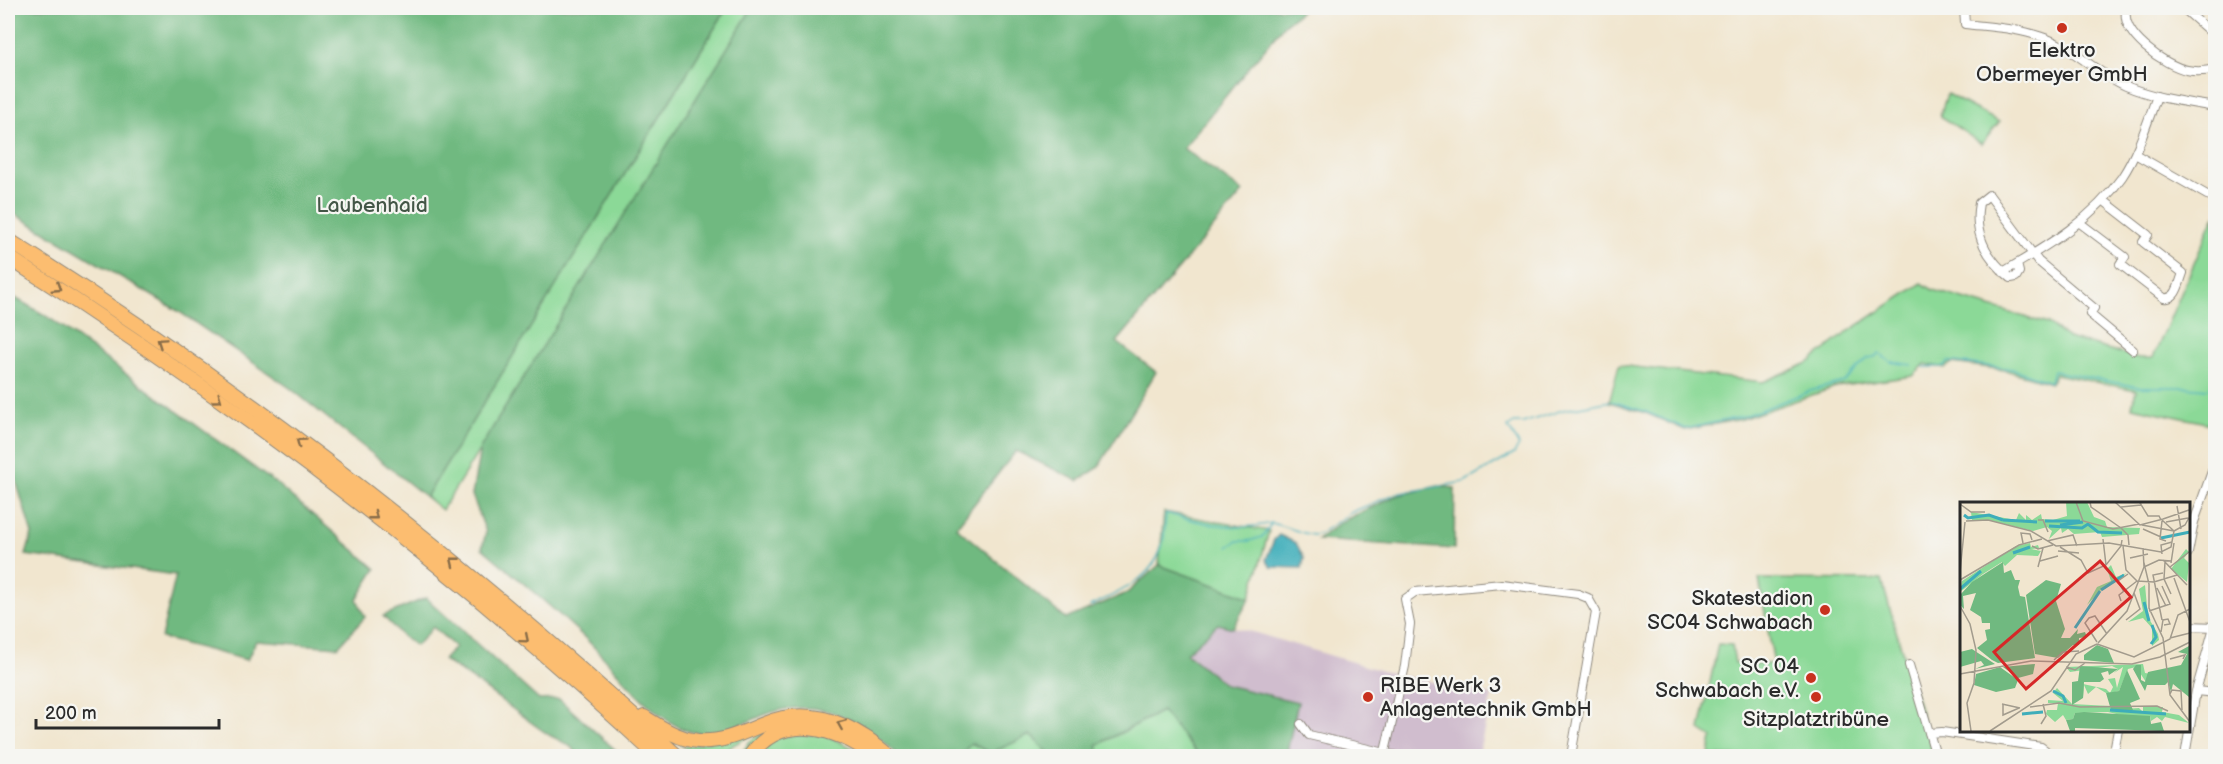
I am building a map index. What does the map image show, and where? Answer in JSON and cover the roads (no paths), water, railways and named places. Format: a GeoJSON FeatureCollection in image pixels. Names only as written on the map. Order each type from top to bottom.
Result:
{"type":"FeatureCollection","features":[{"type":"Feature","properties":{"kind":"highway"},"geometry":{"type":"LineString","coordinates":[[8,240],[188,360],[307,447],[499,598],[677,756]]}},
{"type":"Feature","properties":{"kind":"highway"},"geometry":{"type":"LineString","coordinates":[[8,257],[181,372],[339,489],[502,620],[657,756]]}},
{"type":"Feature","properties":{"kind":"highway"},"geometry":{"type":"LineString","coordinates":[[613,697],[660,727],[688,740],[726,739],[778,718],[806,715],[820,717],[848,727],[890,756]]}},
{"type":"Feature","properties":{"kind":"highway"},"geometry":{"type":"LineString","coordinates":[[750,756],[771,735],[792,728],[806,728],[833,734],[875,756]]}},
{"type":"Feature","properties":{"kind":"street"},"geometry":{"type":"LineString","coordinates":[[1964,8],[1965,24],[2016,30],[2043,37],[2125,85],[2157,96],[2216,107]]}},
{"type":"Feature","properties":{"kind":"street"},"geometry":{"type":"LineString","coordinates":[[2127,8],[2125,12],[2128,24],[2141,43],[2156,56],[2188,70],[2216,69]]}},
{"type":"Feature","properties":{"kind":"street"},"geometry":{"type":"LineString","coordinates":[[2183,8],[2216,37]]}},
{"type":"Feature","properties":{"kind":"street"},"geometry":{"type":"LineString","coordinates":[[2133,350],[2090,314],[2094,308],[2038,261],[2034,252],[1989,195],[1979,203],[1976,218],[1980,240],[1990,259],[2011,278],[2016,277],[2019,272],[2017,264],[2034,252],[2080,223],[2103,200],[2122,176],[2134,154],[2157,96]]}},
{"type":"Feature","properties":{"kind":"street"},"geometry":{"type":"LineString","coordinates":[[2134,154],[2216,198]]}},
{"type":"Feature","properties":{"kind":"street"},"geometry":{"type":"LineString","coordinates":[[2080,223],[2125,257],[2120,264],[2164,298],[2170,299],[2174,296],[2183,273],[2142,242],[2148,235],[2103,200]]}},
{"type":"Feature","properties":{"kind":"street"},"geometry":{"type":"LineString","coordinates":[[2191,521],[2216,460]]}},
{"type":"Feature","properties":{"kind":"street"},"geometry":{"type":"LineString","coordinates":[[1385,755],[1405,666],[1410,624],[1405,599],[1415,592],[1502,584],[1578,594],[1588,598],[1594,605],[1596,618],[1571,756]]}},
{"type":"Feature","properties":{"kind":"street"},"geometry":{"type":"LineString","coordinates":[[2190,626],[2215,627],[2196,691],[2190,726]]}},
{"type":"Feature","properties":{"kind":"street"},"geometry":{"type":"LineString","coordinates":[[1909,664],[1936,756]]}},
{"type":"Feature","properties":{"kind":"street"},"geometry":{"type":"LineString","coordinates":[[2196,691],[2216,693]]}},
{"type":"Feature","properties":{"kind":"street"},"geometry":{"type":"LineString","coordinates":[[1301,724],[1309,735],[1385,755],[1398,756]]}},
{"type":"Feature","properties":{"kind":"street"},"geometry":{"type":"LineString","coordinates":[[2113,756],[2118,731]]}},
{"type":"Feature","properties":{"kind":"street"},"geometry":{"type":"LineString","coordinates":[[2185,756],[2189,731]]}},
{"type":"Feature","properties":{"kind":"street"},"geometry":{"type":"LineString","coordinates":[[1929,733],[1942,732],[2041,747],[2049,756]]}},
{"type":"Feature","properties":{"kind":"water"},"geometry":{"type":"Polygon","coordinates":[[[1279,535],[1296,543],[1304,558],[1302,568],[1271,567],[1266,560],[1274,540],[1279,535]]]}},
{"type":"Feature","properties":{"kind":"waterway"},"geometry":{"type":"LineString","coordinates":[[1228,547],[1237,541],[1249,541],[1262,537],[1272,523],[1304,533],[1319,534],[1352,512],[1395,494],[1464,482],[1514,454],[1519,445],[1508,427],[1514,423],[1523,423],[1563,410],[1611,401],[1646,412],[1686,429],[1745,416],[1810,391],[1844,382],[1868,358],[1879,354],[1891,362],[1912,365]]}},
{"type":"Feature","properties":{"kind":"waterway"},"geometry":{"type":"LineString","coordinates":[[1924,367],[1944,367],[1948,362],[1954,362],[2012,369],[2050,382],[2053,371],[2138,387],[2208,389],[2216,383]]}},
{"type":"Feature","properties":{"kind":"waterway"},"geometry":{"type":"LineString","coordinates":[[1090,606],[1135,582],[1153,565],[1163,541],[1166,513],[1206,523],[1232,526],[1245,527],[1272,523]]}},
{"type":"Feature","properties":{"kind":"place","name":"Elektro Obermeyer GmbH"},"geometry":{"type":"Point","coordinates":[2062,28]}},
{"type":"Feature","properties":{"kind":"place","name":"Skatestadion SC04 Schwabach"},"geometry":{"type":"Point","coordinates":[1825,610]}},
{"type":"Feature","properties":{"kind":"place","name":"SC 04 Schwabach e.V."},"geometry":{"type":"Point","coordinates":[1811,678]}},
{"type":"Feature","properties":{"kind":"place","name":"RIBE Werk 3 Anlagentechnik GmbH"},"geometry":{"type":"Point","coordinates":[1368,697]}},
{"type":"Feature","properties":{"kind":"place","name":"Sitzplatztribüne"},"geometry":{"type":"Point","coordinates":[1816,697]}},
{"type":"Feature","properties":{"kind":"park label","name":"Laubenhaid"},"geometry":{"type":"Point","coordinates":[372,205]}}]}
